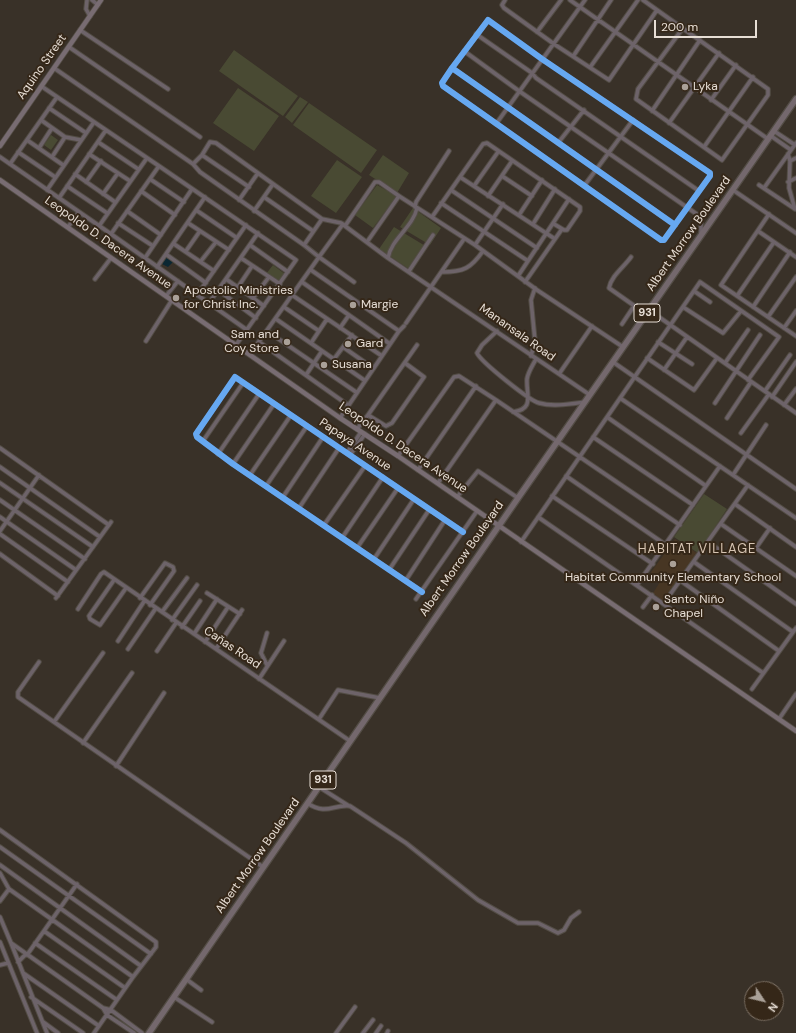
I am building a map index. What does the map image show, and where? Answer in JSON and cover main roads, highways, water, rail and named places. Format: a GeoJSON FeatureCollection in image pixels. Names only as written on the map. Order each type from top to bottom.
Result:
{"type":"FeatureCollection","features":[{"type":"Feature","properties":{"kind":"highway","name":"Albert Morrow Boulevard"},"geometry":{"type":"LineString","coordinates":[[149,1033],[498,526],[796,99]]}},
{"type":"Feature","properties":{"kind":"main road","name":"Aquino Street"},"geometry":{"type":"LineString","coordinates":[[0,146],[101,0]]}},
{"type":"Feature","properties":{"kind":"main road","name":"Leopoldo D. Dacera Avenue"},"geometry":{"type":"LineString","coordinates":[[0,180],[340,418],[438,483],[521,542],[796,731]]}},
{"type":"Feature","properties":{"kind":"water"},"geometry":{"type":"Polygon","coordinates":[[[166,257],[173,262],[168,267],[162,264],[166,257]]]}},
{"type":"Feature","properties":{"kind":"place","name":"Lyka"},"geometry":{"type":"Point","coordinates":[685,87]}},
{"type":"Feature","properties":{"kind":"place","name":"Apostolic Ministries for Christ Inc."},"geometry":{"type":"Point","coordinates":[176,298]}},
{"type":"Feature","properties":{"kind":"place","name":"Margie"},"geometry":{"type":"Point","coordinates":[353,305]}},
{"type":"Feature","properties":{"kind":"place","name":"Sam and Coy Store"},"geometry":{"type":"Point","coordinates":[287,342]}},
{"type":"Feature","properties":{"kind":"place","name":"Gard"},"geometry":{"type":"Point","coordinates":[348,344]}},
{"type":"Feature","properties":{"kind":"place","name":"Susana"},"geometry":{"type":"Point","coordinates":[324,365]}},
{"type":"Feature","properties":{"kind":"place","name":"Habitat Community Elementary School"},"geometry":{"type":"Point","coordinates":[673,564]}},
{"type":"Feature","properties":{"kind":"place","name":"Santo Niño Chapel"},"geometry":{"type":"Point","coordinates":[656,607]}},
{"type":"Feature","properties":{"kind":"district","name":"HABITAT VILLAGE"},"geometry":{"type":"Point","coordinates":[697,550]}}]}
